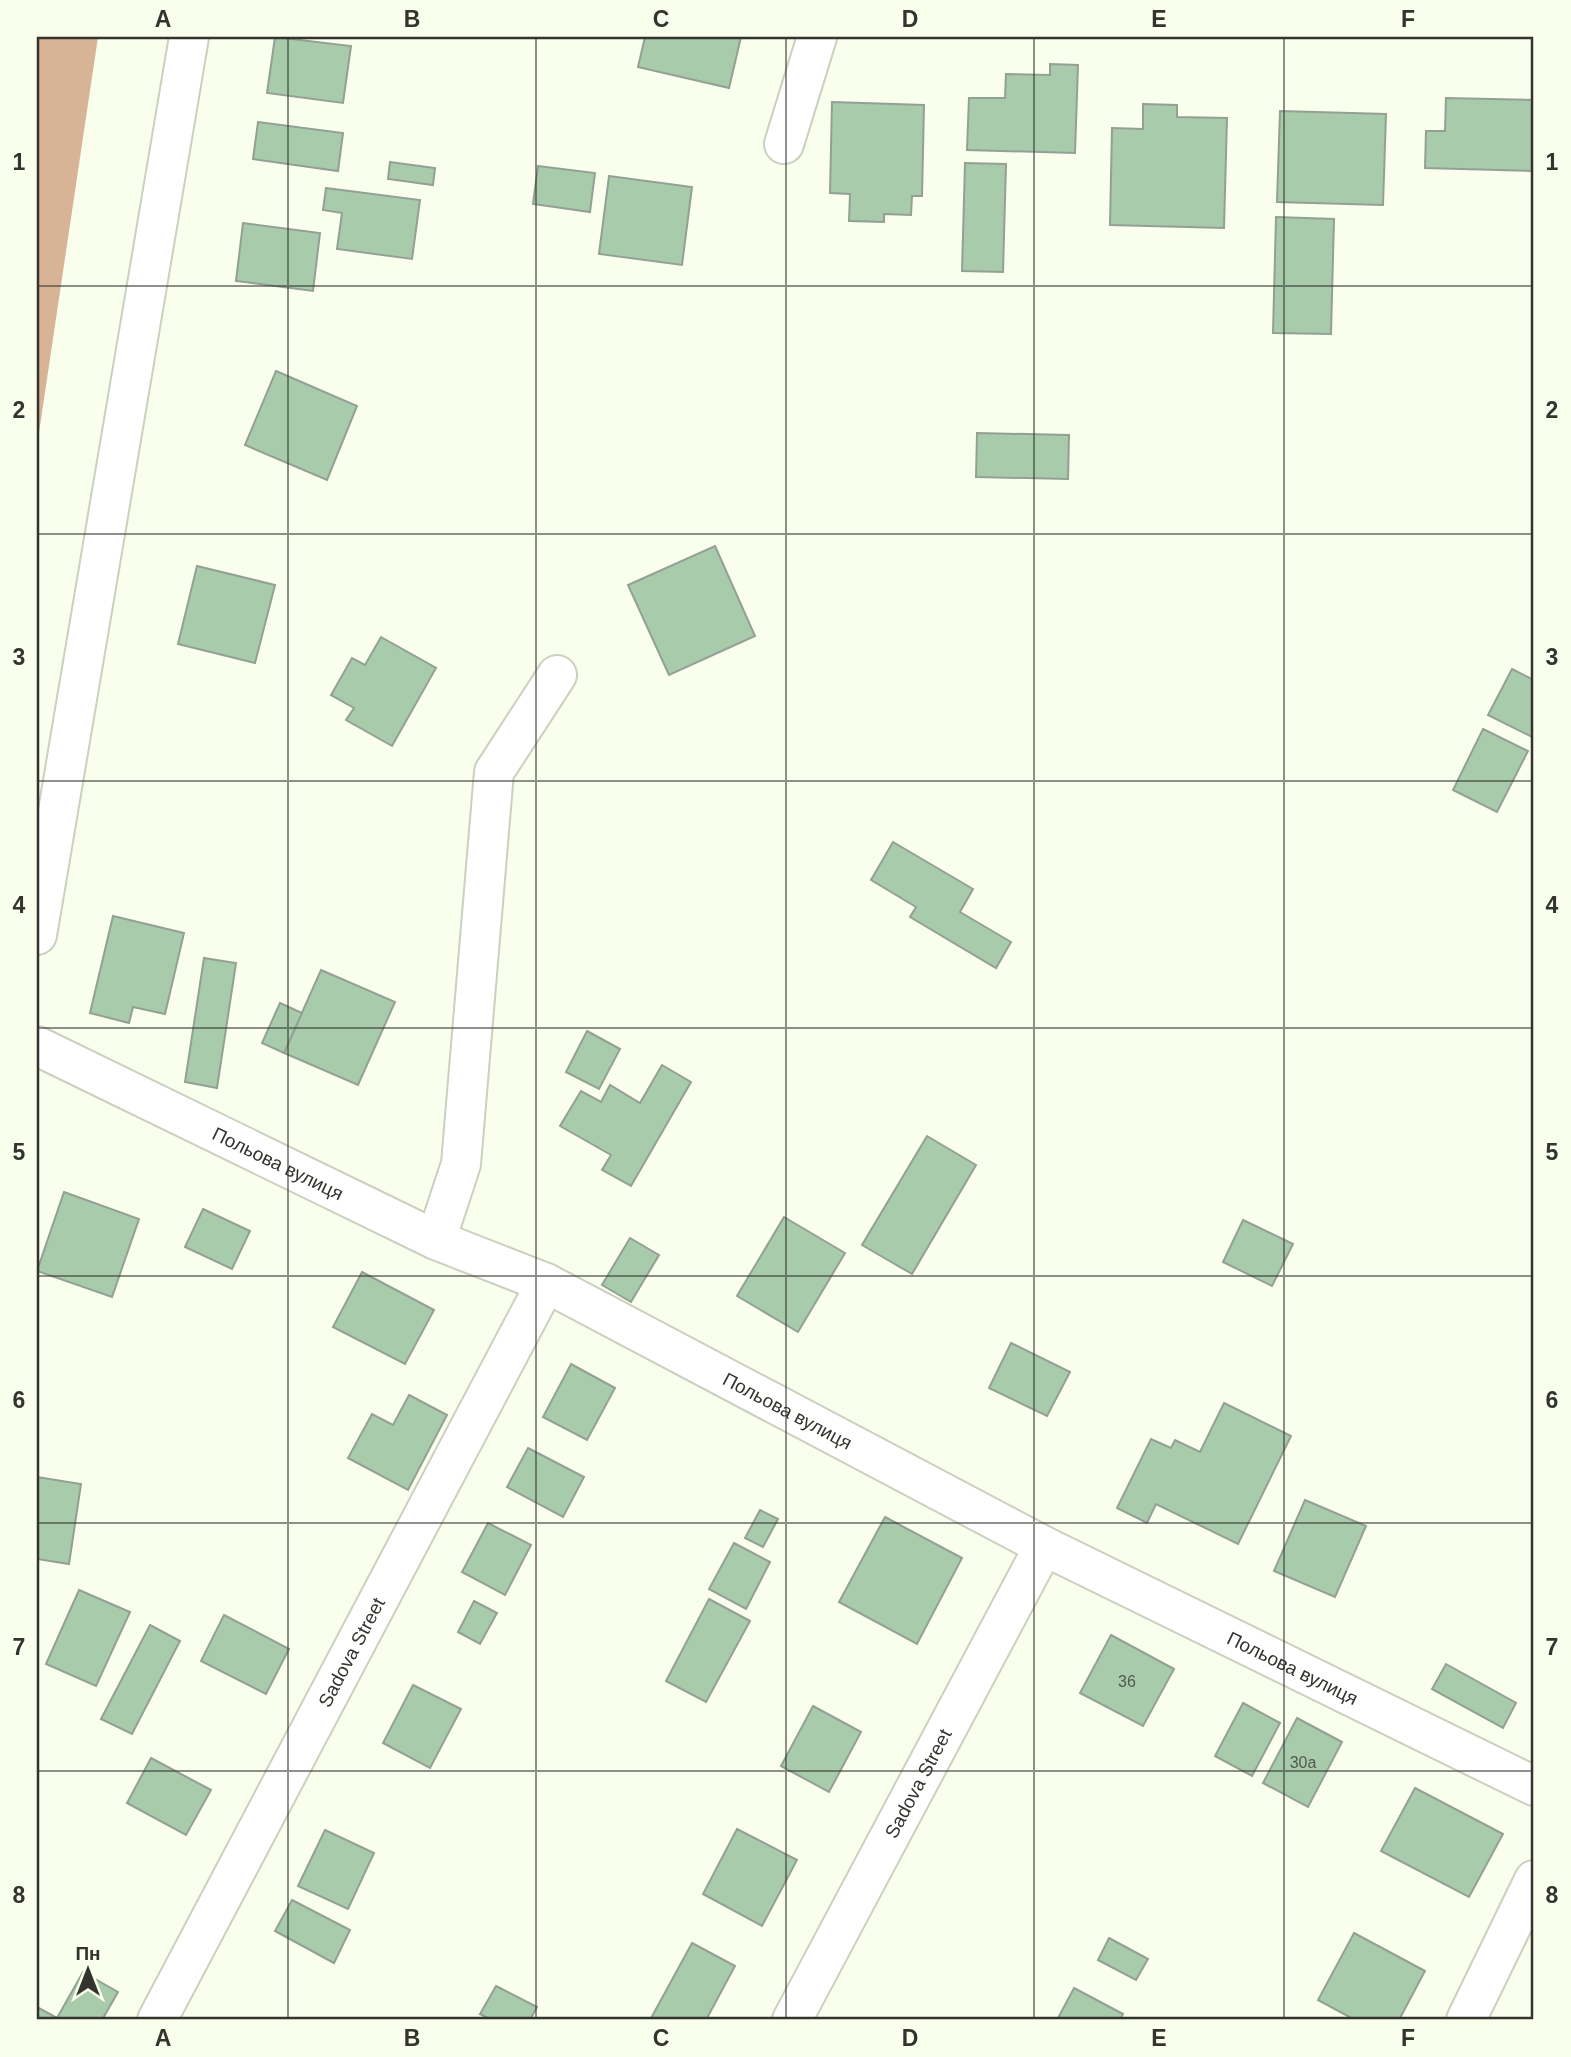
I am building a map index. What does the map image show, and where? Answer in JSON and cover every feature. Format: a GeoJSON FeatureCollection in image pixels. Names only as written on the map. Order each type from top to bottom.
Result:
{"type":"FeatureCollection","features":[{"type":"Feature","properties":{"kind":"street"},"geometry":{"type":"LineString","coordinates":[[37,935],[189,37]]}},
{"type":"Feature","properties":{"kind":"street"},"geometry":{"type":"LineString","coordinates":[[783,144],[817,37]]}},
{"type":"Feature","properties":{"kind":"street"},"geometry":{"type":"LineString","coordinates":[[436,1240],[461,1164],[494,772],[557,675]]}},
{"type":"Feature","properties":{"kind":"street","name":"Польова вулиця"},"geometry":{"type":"LineString","coordinates":[[37,1046],[436,1240],[546,1283],[1044,1546],[1534,1786]]}},
{"type":"Feature","properties":{"kind":"street","name":"Sadova Street"},"geometry":{"type":"LineString","coordinates":[[157,2020],[546,1283]]}},
{"type":"Feature","properties":{"kind":"street","name":"Sadova Street"},"geometry":{"type":"LineString","coordinates":[[792,2020],[1044,1546]]}},
{"type":"Feature","properties":{"kind":"street"},"geometry":{"type":"LineString","coordinates":[[1466,2020],[1534,1880]]}},
{"type":"Feature","properties":{"kind":"shaded area"},"geometry":{"type":"Polygon","coordinates":[[[37,37],[98,37],[37,446],[37,37]]]}},
{"type":"Feature","properties":{"kind":"building"},"geometry":{"type":"Polygon","coordinates":[[[275,37],[351,46],[343,103],[267,93],[275,37]]]}},
{"type":"Feature","properties":{"kind":"building"},"geometry":{"type":"Polygon","coordinates":[[[645,37],[741,37],[729,88],[638,67],[645,37]]]}},
{"type":"Feature","properties":{"kind":"building"},"geometry":{"type":"Polygon","coordinates":[[[1050,64],[1078,65],[1075,153],[967,150],[969,98],[1005,98],[1006,74],[1050,75],[1050,64]]]}},
{"type":"Feature","properties":{"kind":"building"},"geometry":{"type":"Polygon","coordinates":[[[1446,98],[1534,100],[1534,171],[1425,168],[1426,131],[1445,131],[1446,98]]]}},
{"type":"Feature","properties":{"kind":"building"},"geometry":{"type":"Polygon","coordinates":[[[832,102],[924,105],[922,196],[912,196],[911,215],[884,214],[884,222],[849,221],[850,194],[830,193],[832,102]]]}},
{"type":"Feature","properties":{"kind":"building"},"geometry":{"type":"Polygon","coordinates":[[[1143,104],[1177,105],[1177,117],[1227,118],[1224,228],[1110,225],[1112,128],[1143,129],[1143,104]]]}},
{"type":"Feature","properties":{"kind":"building"},"geometry":{"type":"Polygon","coordinates":[[[1280,111],[1386,114],[1383,205],[1277,202],[1280,111]]]}},
{"type":"Feature","properties":{"kind":"building"},"geometry":{"type":"Polygon","coordinates":[[[258,122],[343,133],[338,171],[253,159],[258,122]]]}},
{"type":"Feature","properties":{"kind":"building"},"geometry":{"type":"Polygon","coordinates":[[[390,162],[435,168],[433,185],[388,179],[390,162]]]}},
{"type":"Feature","properties":{"kind":"building"},"geometry":{"type":"Polygon","coordinates":[[[965,163],[1006,164],[1003,272],[962,271],[965,163]]]}},
{"type":"Feature","properties":{"kind":"building"},"geometry":{"type":"Polygon","coordinates":[[[538,166],[595,173],[590,212],[533,204],[538,166]]]}},
{"type":"Feature","properties":{"kind":"building"},"geometry":{"type":"Polygon","coordinates":[[[609,176],[692,187],[682,265],[599,254],[609,176]]]}},
{"type":"Feature","properties":{"kind":"building"},"geometry":{"type":"Polygon","coordinates":[[[326,188],[420,200],[412,259],[337,249],[342,213],[323,210],[326,188]]]}},
{"type":"Feature","properties":{"kind":"building"},"geometry":{"type":"Polygon","coordinates":[[[1276,217],[1334,219],[1331,334],[1273,333],[1276,217]]]}},
{"type":"Feature","properties":{"kind":"building"},"geometry":{"type":"Polygon","coordinates":[[[243,223],[320,233],[313,291],[236,281],[243,223]]]}},
{"type":"Feature","properties":{"kind":"building"},"geometry":{"type":"Polygon","coordinates":[[[276,371],[357,406],[327,480],[245,445],[276,371]]]}},
{"type":"Feature","properties":{"kind":"building"},"geometry":{"type":"Polygon","coordinates":[[[977,433],[1069,435],[1068,479],[976,477],[977,433]]]}},
{"type":"Feature","properties":{"kind":"building"},"geometry":{"type":"Polygon","coordinates":[[[715,546],[755,636],[669,675],[628,585],[715,546]]]}},
{"type":"Feature","properties":{"kind":"building"},"geometry":{"type":"Polygon","coordinates":[[[197,566],[275,585],[255,663],[178,644],[197,566]]]}},
{"type":"Feature","properties":{"kind":"building"},"geometry":{"type":"Polygon","coordinates":[[[381,637],[436,668],[392,746],[346,720],[354,708],[331,695],[352,658],[365,665],[381,637]]]}},
{"type":"Feature","properties":{"kind":"building"},"geometry":{"type":"Polygon","coordinates":[[[1512,669],[1534,680],[1534,738],[1488,715],[1512,669]]]}},
{"type":"Feature","properties":{"kind":"building"},"geometry":{"type":"Polygon","coordinates":[[[1483,729],[1528,751],[1497,812],[1453,790],[1483,729]]]}},
{"type":"Feature","properties":{"kind":"building"},"geometry":{"type":"Polygon","coordinates":[[[893,842],[973,889],[960,912],[1011,942],[996,968],[910,917],[916,907],[871,880],[893,842]]]}},
{"type":"Feature","properties":{"kind":"building"},"geometry":{"type":"Polygon","coordinates":[[[113,916],[184,933],[165,1014],[133,1007],[129,1023],[90,1013],[113,916]]]}},
{"type":"Feature","properties":{"kind":"building"},"geometry":{"type":"Polygon","coordinates":[[[204,958],[236,963],[217,1088],[185,1082],[204,958]]]}},
{"type":"Feature","properties":{"kind":"building"},"geometry":{"type":"Polygon","coordinates":[[[321,970],[395,1002],[358,1085],[284,1053],[321,970]]]}},
{"type":"Feature","properties":{"kind":"building"},"geometry":{"type":"Polygon","coordinates":[[[280,1003],[302,1013],[284,1053],[262,1043],[280,1003]]]}},
{"type":"Feature","properties":{"kind":"building"},"geometry":{"type":"Polygon","coordinates":[[[587,1031],[620,1049],[599,1089],[566,1072],[587,1031]]]}},
{"type":"Feature","properties":{"kind":"building"},"geometry":{"type":"Polygon","coordinates":[[[662,1065],[691,1082],[631,1186],[602,1170],[611,1155],[560,1126],[581,1091],[601,1102],[610,1085],[640,1103],[662,1065]]]}},
{"type":"Feature","properties":{"kind":"building"},"geometry":{"type":"Polygon","coordinates":[[[927,1136],[976,1165],[912,1274],[862,1245],[927,1136]]]}},
{"type":"Feature","properties":{"kind":"building"},"geometry":{"type":"Polygon","coordinates":[[[64,1192],[139,1219],[112,1297],[37,1271],[64,1192]]]}},
{"type":"Feature","properties":{"kind":"building"},"geometry":{"type":"Polygon","coordinates":[[[203,1209],[250,1231],[232,1269],[185,1247],[203,1209]]]}},
{"type":"Feature","properties":{"kind":"building"},"geometry":{"type":"Polygon","coordinates":[[[784,1217],[845,1253],[798,1332],[737,1296],[784,1217]]]}},
{"type":"Feature","properties":{"kind":"building"},"geometry":{"type":"Polygon","coordinates":[[[1243,1220],[1293,1244],[1272,1286],[1223,1262],[1243,1220]]]}},
{"type":"Feature","properties":{"kind":"building"},"geometry":{"type":"Polygon","coordinates":[[[630,1238],[659,1255],[631,1302],[602,1285],[630,1238]]]}},
{"type":"Feature","properties":{"kind":"building"},"geometry":{"type":"Polygon","coordinates":[[[362,1272],[434,1310],[405,1364],[333,1327],[362,1272]]]}},
{"type":"Feature","properties":{"kind":"building"},"geometry":{"type":"Polygon","coordinates":[[[1011,1343],[1070,1372],[1047,1416],[989,1388],[1011,1343]]]}},
{"type":"Feature","properties":{"kind":"building"},"geometry":{"type":"Polygon","coordinates":[[[571,1364],[615,1388],[587,1440],[543,1417],[571,1364]]]}},
{"type":"Feature","properties":{"kind":"building"},"geometry":{"type":"Polygon","coordinates":[[[409,1395],[447,1415],[408,1490],[348,1458],[372,1414],[393,1425],[409,1395]]]}},
{"type":"Feature","properties":{"kind":"building"},"geometry":{"type":"Polygon","coordinates":[[[1224,1403],[1291,1436],[1238,1544],[1156,1504],[1147,1523],[1117,1508],[1151,1439],[1171,1448],[1175,1440],[1200,1452],[1224,1403]]]}},
{"type":"Feature","properties":{"kind":"building"},"geometry":{"type":"Polygon","coordinates":[[[528,1448],[584,1477],[563,1517],[507,1487],[528,1448]]]}},
{"type":"Feature","properties":{"kind":"building"},"geometry":{"type":"Polygon","coordinates":[[[37,1477],[81,1484],[69,1564],[37,1559],[37,1477]]]}},
{"type":"Feature","properties":{"kind":"building"},"geometry":{"type":"Polygon","coordinates":[[[1305,1500],[1366,1526],[1335,1597],[1274,1571],[1305,1500]]]}},
{"type":"Feature","properties":{"kind":"building"},"geometry":{"type":"Polygon","coordinates":[[[760,1510],[778,1519],[763,1547],[745,1538],[760,1510]]]}},
{"type":"Feature","properties":{"kind":"building"},"geometry":{"type":"Polygon","coordinates":[[[885,1517],[962,1558],[917,1644],[839,1602],[885,1517]]]}},
{"type":"Feature","properties":{"kind":"building"},"geometry":{"type":"Polygon","coordinates":[[[488,1523],[531,1545],[505,1595],[462,1572],[488,1523]]]}},
{"type":"Feature","properties":{"kind":"building"},"geometry":{"type":"Polygon","coordinates":[[[734,1543],[770,1562],[746,1609],[709,1589],[734,1543]]]}},
{"type":"Feature","properties":{"kind":"building"},"geometry":{"type":"Polygon","coordinates":[[[79,1590],[130,1612],[96,1686],[46,1664],[79,1590]]]}},
{"type":"Feature","properties":{"kind":"building"},"geometry":{"type":"Polygon","coordinates":[[[709,1599],[750,1621],[706,1702],[666,1681],[709,1599]]]}},
{"type":"Feature","properties":{"kind":"building"},"geometry":{"type":"Polygon","coordinates":[[[474,1601],[497,1613],[480,1644],[458,1632],[474,1601]]]}},
{"type":"Feature","properties":{"kind":"building"},"geometry":{"type":"Polygon","coordinates":[[[224,1615],[289,1649],[266,1694],[201,1661],[224,1615]]]}},
{"type":"Feature","properties":{"kind":"building"},"geometry":{"type":"Polygon","coordinates":[[[150,1625],[180,1641],[132,1734],[101,1719],[150,1625]]]}},
{"type":"Feature","properties":{"kind":"building"},"geometry":{"type":"Polygon","coordinates":[[[1111,1635],[1174,1669],[1143,1726],[1080,1693],[1111,1635]]]}},
{"type":"Feature","properties":{"kind":"building"},"geometry":{"type":"Polygon","coordinates":[[[1446,1664],[1516,1703],[1503,1728],[1432,1689],[1446,1664]]]}},
{"type":"Feature","properties":{"kind":"building"},"geometry":{"type":"Polygon","coordinates":[[[413,1685],[461,1709],[430,1768],[383,1743],[413,1685]]]}},
{"type":"Feature","properties":{"kind":"building"},"geometry":{"type":"Polygon","coordinates":[[[1243,1703],[1280,1723],[1252,1776],[1215,1756],[1243,1703]]]}},
{"type":"Feature","properties":{"kind":"building"},"geometry":{"type":"Polygon","coordinates":[[[813,1706],[861,1732],[829,1792],[781,1766],[813,1706]]]}},
{"type":"Feature","properties":{"kind":"building"},"geometry":{"type":"Polygon","coordinates":[[[1297,1718],[1342,1742],[1308,1807],[1263,1783],[1297,1718]]]}},
{"type":"Feature","properties":{"kind":"building"},"geometry":{"type":"Polygon","coordinates":[[[151,1758],[211,1790],[186,1835],[127,1803],[151,1758]]]}},
{"type":"Feature","properties":{"kind":"building"},"geometry":{"type":"Polygon","coordinates":[[[1415,1788],[1503,1834],[1469,1897],[1381,1851],[1415,1788]]]}},
{"type":"Feature","properties":{"kind":"building"},"geometry":{"type":"Polygon","coordinates":[[[737,1829],[797,1860],[762,1926],[703,1894],[737,1829]]]}},
{"type":"Feature","properties":{"kind":"building"},"geometry":{"type":"Polygon","coordinates":[[[325,1830],[374,1853],[348,1909],[298,1886],[325,1830]]]}},
{"type":"Feature","properties":{"kind":"building"},"geometry":{"type":"Polygon","coordinates":[[[292,1900],[350,1930],[334,1963],[275,1931],[292,1900]]]}},
{"type":"Feature","properties":{"kind":"building"},"geometry":{"type":"Polygon","coordinates":[[[1354,1933],[1425,1971],[1399,2020],[1355,2020],[1318,2000],[1354,1933]]]}},
{"type":"Feature","properties":{"kind":"building"},"geometry":{"type":"Polygon","coordinates":[[[1109,1938],[1148,1959],[1136,1980],[1098,1960],[1109,1938]]]}},
{"type":"Feature","properties":{"kind":"building"},"geometry":{"type":"Polygon","coordinates":[[[692,1943],[735,1966],[706,2020],[650,2020],[692,1943]]]}},
{"type":"Feature","properties":{"kind":"building"},"geometry":{"type":"Polygon","coordinates":[[[83,1972],[118,1992],[102,2020],[37,2020],[37,2007],[57,2018],[83,1972]]]}},
{"type":"Feature","properties":{"kind":"building"},"geometry":{"type":"Polygon","coordinates":[[[496,1986],[537,2007],[530,2020],[492,2020],[480,2014],[496,1986]]]}},
{"type":"Feature","properties":{"kind":"building"},"geometry":{"type":"Polygon","coordinates":[[[1074,1988],[1123,2014],[1120,2020],[1057,2020],[1074,1988]]]}}]}
